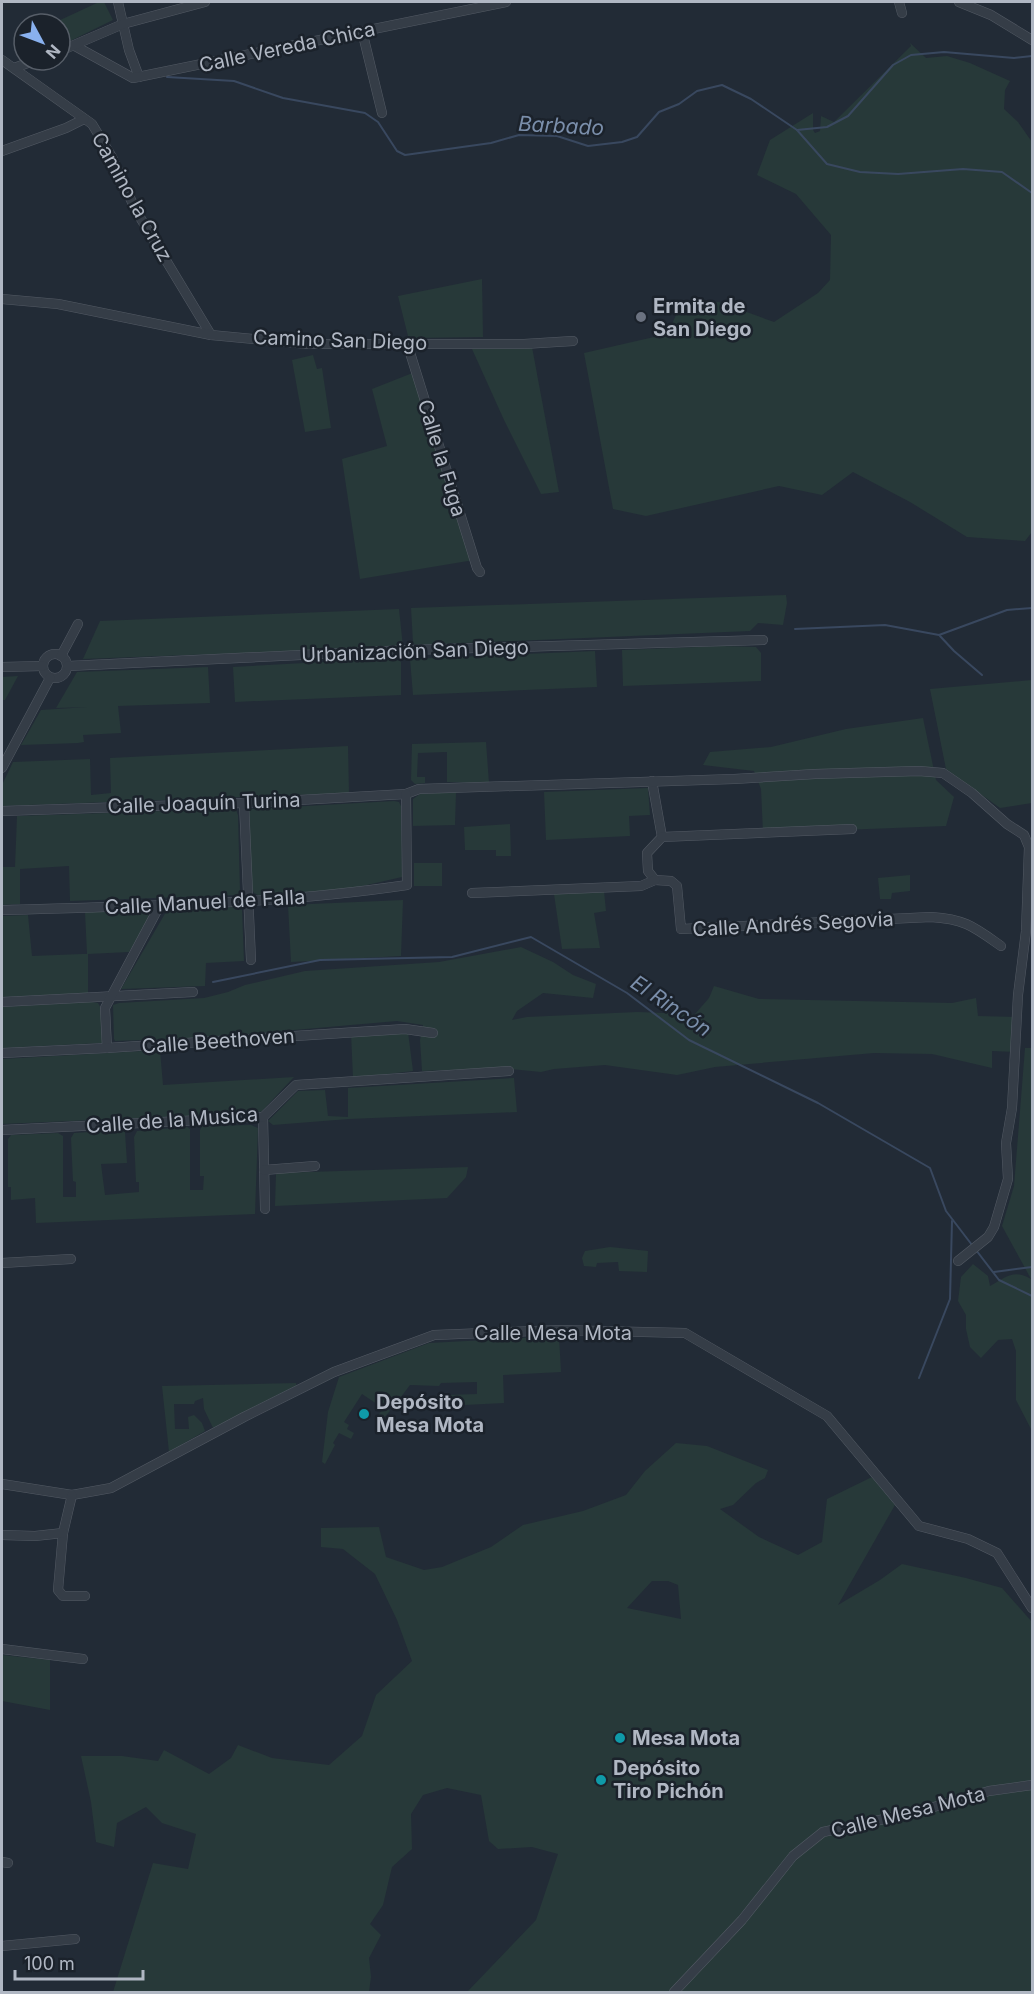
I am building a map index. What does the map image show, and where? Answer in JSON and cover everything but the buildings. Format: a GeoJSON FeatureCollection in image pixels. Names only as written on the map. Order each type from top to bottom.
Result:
{"type":"FeatureCollection","features":[{"type":"Feature","properties":{"kind":"street"},"geometry":{"type":"LineString","coordinates":[[75,46],[133,78],[139,77],[129,50],[118,2]]}},
{"type":"Feature","properties":{"kind":"street"},"geometry":{"type":"LineString","coordinates":[[72,47],[123,24],[205,2]]}},
{"type":"Feature","properties":{"kind":"street","name":"Calle Vereda Chica"},"geometry":{"type":"LineString","coordinates":[[139,77],[506,2]]}},
{"type":"Feature","properties":{"kind":"street"},"geometry":{"type":"LineString","coordinates":[[899,2],[902,13]]}},
{"type":"Feature","properties":{"kind":"street"},"geometry":{"type":"LineString","coordinates":[[959,2],[991,15],[1032,40]]}},
{"type":"Feature","properties":{"kind":"street"},"geometry":{"type":"LineString","coordinates":[[362,31],[382,113]]}},
{"type":"Feature","properties":{"kind":"street","name":"Camino la Cruz"},"geometry":{"type":"LineString","coordinates":[[19,72],[92,124],[112,157],[135,208],[212,334]]}},
{"type":"Feature","properties":{"kind":"street"},"geometry":{"type":"LineString","coordinates":[[2,151],[66,128],[84,119]]}},
{"type":"Feature","properties":{"kind":"street","name":"Camino San Diego"},"geometry":{"type":"LineString","coordinates":[[2,299],[58,304],[212,334],[308,344],[524,344],[573,341]]}},
{"type":"Feature","properties":{"kind":"street","name":"Calle la Fuga"},"geometry":{"type":"LineString","coordinates":[[408,343],[480,572]]}},
{"type":"Feature","properties":{"kind":"street"},"geometry":{"type":"LineString","coordinates":[[61,656],[78,624]]}},
{"type":"Feature","properties":{"kind":"street","name":"Urbanización San Diego"},"geometry":{"type":"LineString","coordinates":[[68,666],[407,650],[763,640]]}},
{"type":"Feature","properties":{"kind":"street"},"geometry":{"type":"LineString","coordinates":[[49,655],[61,656],[68,666],[62,677],[50,678],[44,673],[42,666],[49,655]]}},
{"type":"Feature","properties":{"kind":"street"},"geometry":{"type":"LineString","coordinates":[[2,667],[42,666]]}},
{"type":"Feature","properties":{"kind":"street"},"geometry":{"type":"LineString","coordinates":[[2,768],[50,678]]}},
{"type":"Feature","properties":{"kind":"street","name":"Calle Joaquín Turina"},"geometry":{"type":"LineString","coordinates":[[2,811],[244,803],[406,794],[418,789],[907,771],[943,773],[1024,835],[1029,847],[1026,931],[1018,995],[1012,1108],[1006,1143],[1008,1179],[988,1237],[958,1261]]}},
{"type":"Feature","properties":{"kind":"street"},"geometry":{"type":"LineString","coordinates":[[652,781],[662,837]]}},
{"type":"Feature","properties":{"kind":"street","name":"Calle Manuel de Falla"},"geometry":{"type":"LineString","coordinates":[[2,910],[247,901],[341,895],[407,885],[406,794]]}},
{"type":"Feature","properties":{"kind":"street"},"geometry":{"type":"LineString","coordinates":[[244,803],[251,960]]}},
{"type":"Feature","properties":{"kind":"street"},"geometry":{"type":"LineString","coordinates":[[472,893],[641,886],[655,880],[648,871],[647,854],[662,837],[852,829]]}},
{"type":"Feature","properties":{"kind":"street","name":"Calle Andrés Segovia"},"geometry":{"type":"LineString","coordinates":[[655,880],[671,881],[677,886],[681,929],[931,917],[951,918],[970,924],[1001,946]]}},
{"type":"Feature","properties":{"kind":"street"},"geometry":{"type":"LineString","coordinates":[[107,1048],[105,1008],[160,905]]}},
{"type":"Feature","properties":{"kind":"street"},"geometry":{"type":"LineString","coordinates":[[2,1002],[193,992]]}},
{"type":"Feature","properties":{"kind":"street","name":"Calle Beethoven"},"geometry":{"type":"LineString","coordinates":[[2,1053],[405,1029],[434,1033]]}},
{"type":"Feature","properties":{"kind":"street","name":"Calle de la Musica"},"geometry":{"type":"LineString","coordinates":[[2,1130],[264,1117],[296,1085],[509,1071]]}},
{"type":"Feature","properties":{"kind":"street"},"geometry":{"type":"LineString","coordinates":[[264,1117],[265,1209]]}},
{"type":"Feature","properties":{"kind":"street"},"geometry":{"type":"LineString","coordinates":[[264,1170],[315,1166]]}},
{"type":"Feature","properties":{"kind":"street"},"geometry":{"type":"LineString","coordinates":[[2,1263],[71,1258]]}},
{"type":"Feature","properties":{"kind":"street","name":"Calle Mesa Mota"},"geometry":{"type":"LineString","coordinates":[[2,1484],[72,1495],[111,1488],[334,1372],[434,1335],[560,1330],[685,1333],[827,1416],[919,1526],[968,1539],[997,1552],[1032,1608]]}},
{"type":"Feature","properties":{"kind":"street"},"geometry":{"type":"LineString","coordinates":[[72,1495],[63,1533],[58,1590],[63,1596],[85,1596]]}},
{"type":"Feature","properties":{"kind":"street"},"geometry":{"type":"LineString","coordinates":[[2,1535],[35,1536],[63,1533]]}},
{"type":"Feature","properties":{"kind":"street"},"geometry":{"type":"LineString","coordinates":[[2,1649],[82,1659]]}},
{"type":"Feature","properties":{"kind":"street","name":"Calle Mesa Mota"},"geometry":{"type":"LineString","coordinates":[[674,1992],[742,1920],[793,1856],[823,1832],[914,1813],[989,1791],[1032,1785]]}},
{"type":"Feature","properties":{"kind":"street"},"geometry":{"type":"LineString","coordinates":[[2,1946],[75,1939]]}},
{"type":"Feature","properties":{"kind":"shaded area"},"geometry":{"type":"Polygon","coordinates":[[[99,2],[104,2],[113,20],[72,40],[72,15],[99,2]]]}},
{"type":"Feature","properties":{"kind":"shaded area"},"geometry":{"type":"Polygon","coordinates":[[[910,43],[926,58],[947,56],[970,63],[1010,81],[1005,90],[1004,109],[1018,122],[1032,142],[1032,532],[1025,541],[967,537],[910,502],[853,472],[822,495],[779,486],[646,516],[613,509],[584,353],[676,332],[672,324],[680,306],[685,303],[719,302],[774,322],[818,293],[830,280],[831,235],[796,194],[757,175],[770,140],[813,113],[815,133],[820,131],[821,116],[834,122],[911,46],[910,43]]]}},
{"type":"Feature","properties":{"kind":"shaded area"},"geometry":{"type":"Polygon","coordinates":[[[482,279],[483,337],[412,338],[408,336],[398,296],[482,279]]]}},
{"type":"Feature","properties":{"kind":"shaded area"},"geometry":{"type":"Polygon","coordinates":[[[532,347],[559,492],[541,494],[472,349],[532,347]]]}},
{"type":"Feature","properties":{"kind":"shaded area"},"geometry":{"type":"Polygon","coordinates":[[[313,355],[317,369],[322,368],[331,428],[305,432],[292,360],[313,355]]]}},
{"type":"Feature","properties":{"kind":"shaded area"},"geometry":{"type":"Polygon","coordinates":[[[415,372],[474,560],[360,579],[342,459],[387,446],[372,389],[415,372]]]}},
{"type":"Feature","properties":{"kind":"shaded area"},"geometry":{"type":"Polygon","coordinates":[[[786,595],[783,625],[758,623],[750,631],[416,645],[413,643],[411,608],[786,595]]]}},
{"type":"Feature","properties":{"kind":"shaded area"},"geometry":{"type":"Polygon","coordinates":[[[399,609],[403,647],[83,659],[100,621],[399,609]]]}},
{"type":"Feature","properties":{"kind":"shaded area"},"geometry":{"type":"Polygon","coordinates":[[[756,647],[761,653],[761,681],[623,686],[622,650],[756,647]]]}},
{"type":"Feature","properties":{"kind":"shaded area"},"geometry":{"type":"Polygon","coordinates":[[[595,651],[597,687],[413,695],[410,659],[595,651]]]}},
{"type":"Feature","properties":{"kind":"shaded area"},"geometry":{"type":"Polygon","coordinates":[[[396,658],[401,662],[401,695],[235,702],[233,667],[396,658]]]}},
{"type":"Feature","properties":{"kind":"shaded area"},"geometry":{"type":"Polygon","coordinates":[[[208,667],[210,703],[118,706],[121,733],[83,735],[84,742],[78,743],[21,745],[41,710],[88,707],[56,708],[77,672],[208,667]]]}},
{"type":"Feature","properties":{"kind":"shaded area"},"geometry":{"type":"Polygon","coordinates":[[[18,676],[5,700],[2,700],[2,677],[18,676]]]}},
{"type":"Feature","properties":{"kind":"shaded area"},"geometry":{"type":"Polygon","coordinates":[[[1032,680],[1032,803],[1000,808],[946,769],[930,689],[1032,680]]]}},
{"type":"Feature","properties":{"kind":"shaded area"},"geometry":{"type":"Polygon","coordinates":[[[923,718],[936,780],[954,797],[946,826],[763,833],[761,789],[754,771],[703,765],[710,752],[771,747],[846,729],[923,718]]]}},
{"type":"Feature","properties":{"kind":"shaded area"},"geometry":{"type":"Polygon","coordinates":[[[486,742],[489,783],[447,782],[447,752],[418,753],[417,777],[425,777],[425,783],[415,784],[411,780],[412,744],[486,742]]]}},
{"type":"Feature","properties":{"kind":"shaded area"},"geometry":{"type":"Polygon","coordinates":[[[348,746],[349,793],[2,806],[2,785],[13,762],[90,759],[91,795],[111,793],[110,758],[348,746]]]}},
{"type":"Feature","properties":{"kind":"shaded area"},"geometry":{"type":"Polygon","coordinates":[[[648,788],[650,815],[629,816],[630,836],[546,840],[544,792],[648,788]]]}},
{"type":"Feature","properties":{"kind":"shaded area"},"geometry":{"type":"Polygon","coordinates":[[[456,792],[455,825],[413,826],[413,799],[420,794],[456,792]]]}},
{"type":"Feature","properties":{"kind":"shaded area"},"geometry":{"type":"Polygon","coordinates":[[[399,802],[401,806],[402,877],[345,890],[258,895],[254,893],[250,885],[249,811],[252,809],[399,802]]]}},
{"type":"Feature","properties":{"kind":"shaded area"},"geometry":{"type":"Polygon","coordinates":[[[236,810],[238,815],[240,892],[238,895],[70,901],[69,866],[20,869],[20,904],[2,905],[2,867],[15,867],[17,816],[236,810]]]}},
{"type":"Feature","properties":{"kind":"shaded area"},"geometry":{"type":"Polygon","coordinates":[[[510,824],[511,856],[496,856],[496,850],[465,850],[464,827],[510,824]]]}},
{"type":"Feature","properties":{"kind":"shaded area"},"geometry":{"type":"Polygon","coordinates":[[[414,863],[442,863],[442,886],[414,886],[414,863]]]}},
{"type":"Feature","properties":{"kind":"shaded area"},"geometry":{"type":"Polygon","coordinates":[[[910,875],[910,891],[892,893],[891,899],[880,899],[878,878],[910,875]]]}},
{"type":"Feature","properties":{"kind":"shaded area"},"geometry":{"type":"Polygon","coordinates":[[[604,891],[606,911],[594,913],[600,948],[562,949],[554,894],[604,891]]]}},
{"type":"Feature","properties":{"kind":"shaded area"},"geometry":{"type":"Polygon","coordinates":[[[403,900],[401,956],[291,962],[288,905],[403,900]]]}},
{"type":"Feature","properties":{"kind":"shaded area"},"geometry":{"type":"Polygon","coordinates":[[[237,907],[242,909],[244,961],[206,963],[205,986],[121,989],[166,912],[237,907]]]}},
{"type":"Feature","properties":{"kind":"shaded area"},"geometry":{"type":"Polygon","coordinates":[[[143,910],[148,913],[149,919],[129,952],[88,954],[88,993],[2,997],[2,916],[28,915],[32,956],[87,954],[85,912],[143,910]]]}},
{"type":"Feature","properties":{"kind":"shaded area"},"geometry":{"type":"Polygon","coordinates":[[[521,947],[553,962],[573,975],[596,984],[593,998],[543,993],[517,1011],[512,1020],[527,1017],[637,1012],[695,1014],[709,998],[714,986],[759,999],[952,1003],[976,998],[978,1016],[1017,1017],[1016,1052],[992,1051],[992,1068],[932,1054],[874,1053],[715,1067],[677,1075],[605,1065],[541,1072],[500,1068],[422,1071],[420,1040],[423,1025],[397,1021],[203,1038],[115,1041],[114,1039],[113,1005],[119,1003],[204,998],[245,985],[305,971],[439,962],[521,947]]]}},
{"type":"Feature","properties":{"kind":"shaded area"},"geometry":{"type":"Polygon","coordinates":[[[98,1003],[102,1012],[104,1028],[102,1043],[2,1048],[2,1007],[98,1003]]]}},
{"type":"Feature","properties":{"kind":"shaded area"},"geometry":{"type":"Polygon","coordinates":[[[408,1032],[413,1071],[353,1078],[351,1033],[408,1032]]]}},
{"type":"Feature","properties":{"kind":"shaded area"},"geometry":{"type":"Polygon","coordinates":[[[1025,1048],[1032,1048],[1032,1431],[1016,1400],[1016,1351],[1012,1339],[998,1340],[981,1358],[970,1347],[966,1315],[958,1301],[961,1277],[973,1264],[988,1276],[990,1286],[1015,1274],[1031,1279],[1002,1226],[1014,1186],[1025,1048]]]}},
{"type":"Feature","properties":{"kind":"shaded area"},"geometry":{"type":"Polygon","coordinates":[[[160,1050],[163,1085],[294,1077],[262,1111],[257,1113],[2,1124],[2,1059],[160,1050]]]}},
{"type":"Feature","properties":{"kind":"shaded area"},"geometry":{"type":"Polygon","coordinates":[[[514,1078],[517,1112],[349,1119],[273,1125],[268,1121],[298,1091],[325,1090],[328,1116],[348,1117],[348,1088],[514,1078]]]}},
{"type":"Feature","properties":{"kind":"shaded area"},"geometry":{"type":"Polygon","coordinates":[[[251,1125],[258,1128],[255,1214],[36,1223],[35,1198],[11,1200],[11,1187],[8,1187],[8,1139],[11,1135],[58,1133],[63,1136],[63,1197],[76,1197],[71,1138],[74,1133],[121,1130],[125,1132],[127,1163],[101,1164],[105,1195],[139,1192],[139,1182],[136,1182],[134,1137],[137,1131],[187,1127],[190,1129],[190,1190],[203,1190],[204,1176],[200,1176],[200,1130],[202,1126],[251,1125]]]}},
{"type":"Feature","properties":{"kind":"shaded area"},"geometry":{"type":"Polygon","coordinates":[[[468,1167],[466,1177],[447,1198],[275,1206],[276,1173],[468,1167]]]}},
{"type":"Feature","properties":{"kind":"shaded area"},"geometry":{"type":"Polygon","coordinates":[[[610,1247],[648,1251],[647,1272],[619,1271],[618,1262],[597,1263],[596,1267],[584,1266],[582,1258],[585,1251],[610,1247]]]}},
{"type":"Feature","properties":{"kind":"shaded area"},"geometry":{"type":"Polygon","coordinates":[[[559,1336],[561,1372],[503,1375],[504,1403],[445,1406],[446,1395],[477,1394],[477,1382],[441,1383],[439,1386],[410,1385],[401,1397],[389,1403],[390,1411],[378,1424],[375,1421],[383,1408],[362,1394],[344,1422],[349,1425],[347,1429],[354,1433],[351,1439],[339,1433],[325,1464],[322,1462],[328,1412],[339,1377],[429,1343],[559,1336]]]}},
{"type":"Feature","properties":{"kind":"shaded area"},"geometry":{"type":"Polygon","coordinates":[[[296,1383],[297,1387],[213,1428],[204,1409],[203,1398],[195,1401],[194,1404],[174,1404],[175,1429],[189,1429],[188,1417],[194,1415],[202,1423],[205,1431],[169,1452],[162,1386],[296,1383]]]}},
{"type":"Feature","properties":{"kind":"shaded area"},"geometry":{"type":"Polygon","coordinates":[[[676,1443],[707,1446],[768,1470],[765,1478],[756,1483],[733,1505],[720,1509],[759,1537],[798,1555],[822,1542],[827,1499],[872,1477],[895,1505],[838,1605],[902,1564],[1002,1588],[1032,1622],[1032,1992],[467,1992],[536,1920],[558,1854],[532,1847],[498,1849],[489,1841],[481,1795],[447,1788],[423,1795],[411,1814],[412,1849],[392,1867],[383,1905],[370,1924],[381,1935],[369,1958],[371,1977],[369,1992],[113,1992],[153,1863],[188,1869],[196,1834],[162,1823],[146,1807],[117,1823],[114,1847],[96,1842],[91,1802],[81,1756],[122,1756],[158,1761],[164,1750],[209,1774],[231,1758],[238,1745],[272,1758],[329,1765],[362,1736],[376,1695],[412,1661],[397,1620],[375,1574],[343,1549],[321,1547],[321,1528],[379,1527],[386,1557],[424,1570],[442,1567],[491,1547],[523,1525],[583,1511],[626,1495],[645,1471],[676,1443]],[[652,1581],[627,1608],[681,1619],[678,1585],[668,1581],[652,1581]]]}},
{"type":"Feature","properties":{"kind":"shaded area"},"geometry":{"type":"Polygon","coordinates":[[[2,1655],[50,1660],[50,1710],[2,1701],[2,1655]]]}},
{"type":"Feature","properties":{"kind":"waterway"},"geometry":{"type":"LineString","coordinates":[[797,130],[827,127],[848,116],[893,65],[911,55],[944,52],[1014,58],[1032,56]]}},
{"type":"Feature","properties":{"kind":"waterway","name":"Barbado"},"geometry":{"type":"LineString","coordinates":[[167,77],[234,81],[283,98],[365,113],[378,122],[397,151],[405,155],[491,143],[519,135],[557,136],[588,146],[622,142],[637,137],[659,112],[679,104],[697,91],[722,85],[751,99],[797,130],[827,164],[860,172],[898,174],[963,169],[1002,172],[1032,193]]}},
{"type":"Feature","properties":{"kind":"waterway"},"geometry":{"type":"LineString","coordinates":[[795,629],[885,625],[939,635],[1007,610],[1032,608]]}},
{"type":"Feature","properties":{"kind":"waterway"},"geometry":{"type":"LineString","coordinates":[[940,636],[982,675]]}},
{"type":"Feature","properties":{"kind":"waterway","name":"El Rincón"},"geometry":{"type":"LineString","coordinates":[[213,982],[320,960],[452,957],[531,937],[627,993],[689,1040],[818,1103],[930,1168],[946,1211],[972,1245]]}},
{"type":"Feature","properties":{"kind":"waterway"},"geometry":{"type":"LineString","coordinates":[[919,1378],[950,1299],[952,1221]]}},
{"type":"Feature","properties":{"kind":"waterway","name":"El Rincón"},"geometry":{"type":"LineString","coordinates":[[976,1250],[999,1280],[1032,1296]]}},
{"type":"Feature","properties":{"kind":"waterway"},"geometry":{"type":"LineString","coordinates":[[994,1272],[1032,1267]]}},
{"type":"Feature","properties":{"kind":"place","name":"Ermita de San Diego"},"geometry":{"type":"Point","coordinates":[641,317]}},
{"type":"Feature","properties":{"kind":"place","name":"Depósito Mesa Mota"},"geometry":{"type":"Point","coordinates":[364,1414]}},
{"type":"Feature","properties":{"kind":"place","name":"Mesa Mota"},"geometry":{"type":"Point","coordinates":[620,1738]}},
{"type":"Feature","properties":{"kind":"place","name":"Depósito Tiro Pichón"},"geometry":{"type":"Point","coordinates":[601,1780]}}]}
